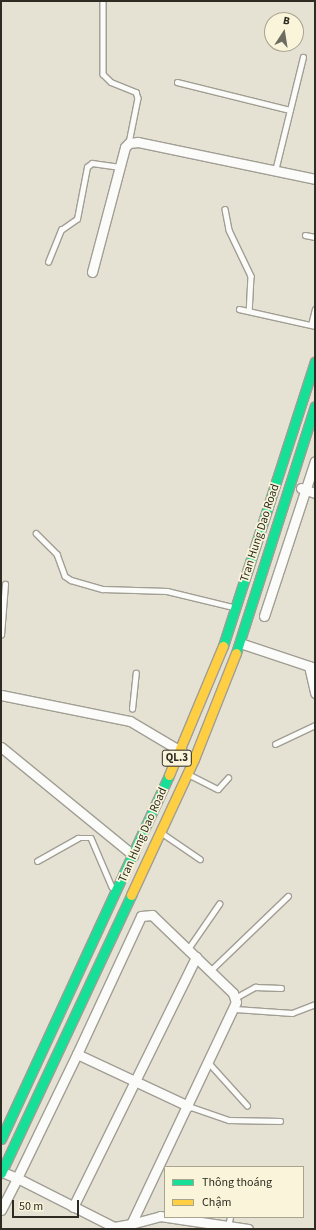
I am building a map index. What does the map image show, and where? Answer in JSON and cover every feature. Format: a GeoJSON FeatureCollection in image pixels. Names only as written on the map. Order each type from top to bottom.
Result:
{"type":"FeatureCollection","features":[{"type":"Feature","properties":{"kind":"highway","name":"Tran Hung Dao Road"},"geometry":{"type":"LineString","coordinates":[[1,1139],[181,751],[237,608],[315,362]]}},
{"type":"Feature","properties":{"kind":"highway","name":"Tran Hung Dao Road"},"geometry":{"type":"LineString","coordinates":[[1,1172],[194,759],[240,642],[315,406]]}},
{"type":"Feature","properties":{"kind":"street"},"geometry":{"type":"LineString","coordinates":[[92,272],[120,166],[129,143],[138,142],[315,179]]}},
{"type":"Feature","properties":{"kind":"street"},"geometry":{"type":"LineString","coordinates":[[264,616],[305,490],[312,478],[315,461]]}},
{"type":"Feature","properties":{"kind":"street"},"geometry":{"type":"LineString","coordinates":[[294,472],[312,478]]}},
{"type":"Feature","properties":{"kind":"street"},"geometry":{"type":"LineString","coordinates":[[290,485],[315,493]]}},
{"type":"Feature","properties":{"kind":"street"},"geometry":{"type":"LineString","coordinates":[[240,642],[312,667],[315,693]]}},
{"type":"Feature","properties":{"kind":"street"},"geometry":{"type":"LineString","coordinates":[[1,695],[130,718],[194,759]]}},
{"type":"Feature","properties":{"kind":"street"},"geometry":{"type":"LineString","coordinates":[[1,747],[134,855]]}},
{"type":"Feature","properties":{"kind":"street"},"geometry":{"type":"LineString","coordinates":[[1,1210],[77,1054],[141,916],[152,915],[196,956],[235,998],[235,1009],[210,1063],[126,1227]]}},
{"type":"Feature","properties":{"kind":"street"},"geometry":{"type":"LineString","coordinates":[[73,1207],[196,956]]}},
{"type":"Feature","properties":{"kind":"street"},"geometry":{"type":"LineString","coordinates":[[77,1054],[188,1106]]}},
{"type":"Feature","properties":{"kind":"street"},"geometry":{"type":"LineString","coordinates":[[1,1172],[17,1178],[114,1227],[126,1227],[160,1216],[164,1216]]}},
{"type":"Feature","properties":{"kind":"street"},"geometry":{"type":"LineString","coordinates":[[183,1218],[229,1222],[248,1229]]}},
{"type":"Feature","properties":{"kind":"lane"},"geometry":{"type":"LineString","coordinates":[[103,1],[103,74],[111,82],[136,92],[138,98],[129,143]]}},
{"type":"Feature","properties":{"kind":"lane"},"geometry":{"type":"LineString","coordinates":[[275,171],[303,57]]}},
{"type":"Feature","properties":{"kind":"lane"},"geometry":{"type":"LineString","coordinates":[[177,82],[290,110]]}},
{"type":"Feature","properties":{"kind":"lane"},"geometry":{"type":"LineString","coordinates":[[48,262],[61,230],[77,219],[86,167],[92,163],[120,166]]}},
{"type":"Feature","properties":{"kind":"lane"},"geometry":{"type":"LineString","coordinates":[[225,209],[229,230],[251,276],[249,311]]}},
{"type":"Feature","properties":{"kind":"lane"},"geometry":{"type":"LineString","coordinates":[[305,235],[315,237]]}},
{"type":"Feature","properties":{"kind":"lane"},"geometry":{"type":"LineString","coordinates":[[239,309],[313,325],[315,309]]}},
{"type":"Feature","properties":{"kind":"lane"},"geometry":{"type":"LineString","coordinates":[[36,533],[57,554],[65,576],[71,580],[103,589],[167,591],[237,608]]}},
{"type":"Feature","properties":{"kind":"lane"},"geometry":{"type":"LineString","coordinates":[[1,634],[5,584]]}},
{"type":"Feature","properties":{"kind":"lane"},"geometry":{"type":"LineString","coordinates":[[132,709],[136,673]]}},
{"type":"Feature","properties":{"kind":"lane"},"geometry":{"type":"LineString","coordinates":[[275,744],[315,725]]}},
{"type":"Feature","properties":{"kind":"lane"},"geometry":{"type":"LineString","coordinates":[[187,773],[218,789],[228,778]]}},
{"type":"Feature","properties":{"kind":"lane"},"geometry":{"type":"LineString","coordinates":[[159,832],[200,859]]}},
{"type":"Feature","properties":{"kind":"lane"},"geometry":{"type":"LineString","coordinates":[[37,861],[78,838],[91,838],[115,895]]}},
{"type":"Feature","properties":{"kind":"lane"},"geometry":{"type":"LineString","coordinates":[[210,970],[288,896]]}},
{"type":"Feature","properties":{"kind":"lane"},"geometry":{"type":"LineString","coordinates":[[188,949],[218,904]]}},
{"type":"Feature","properties":{"kind":"lane"},"geometry":{"type":"LineString","coordinates":[[235,998],[255,987],[281,988]]}},
{"type":"Feature","properties":{"kind":"lane"},"geometry":{"type":"LineString","coordinates":[[235,1009],[292,1013],[315,1004]]}},
{"type":"Feature","properties":{"kind":"lane"},"geometry":{"type":"LineString","coordinates":[[210,1063],[247,1105]]}},
{"type":"Feature","properties":{"kind":"lane"},"geometry":{"type":"LineString","coordinates":[[188,1106],[229,1120],[280,1121]]}},
{"type":"Feature","properties":{"kind":"traffic: fast"},"geometry":{"type":"LineString","coordinates":[[223,646],[315,362]]}},
{"type":"Feature","properties":{"kind":"traffic: fast"},"geometry":{"type":"LineString","coordinates":[[236,653],[315,406]]}},
{"type":"Feature","properties":{"kind":"traffic: fast"},"geometry":{"type":"LineString","coordinates":[[1,1139],[169,775]]}},
{"type":"Feature","properties":{"kind":"traffic: fast"},"geometry":{"type":"LineString","coordinates":[[1,1173],[131,895]]}},
{"type":"Feature","properties":{"kind":"traffic: slow"},"geometry":{"type":"LineString","coordinates":[[169,775],[223,646]]}},
{"type":"Feature","properties":{"kind":"traffic: slow"},"geometry":{"type":"LineString","coordinates":[[131,895],[194,759],[236,653]]}}]}
